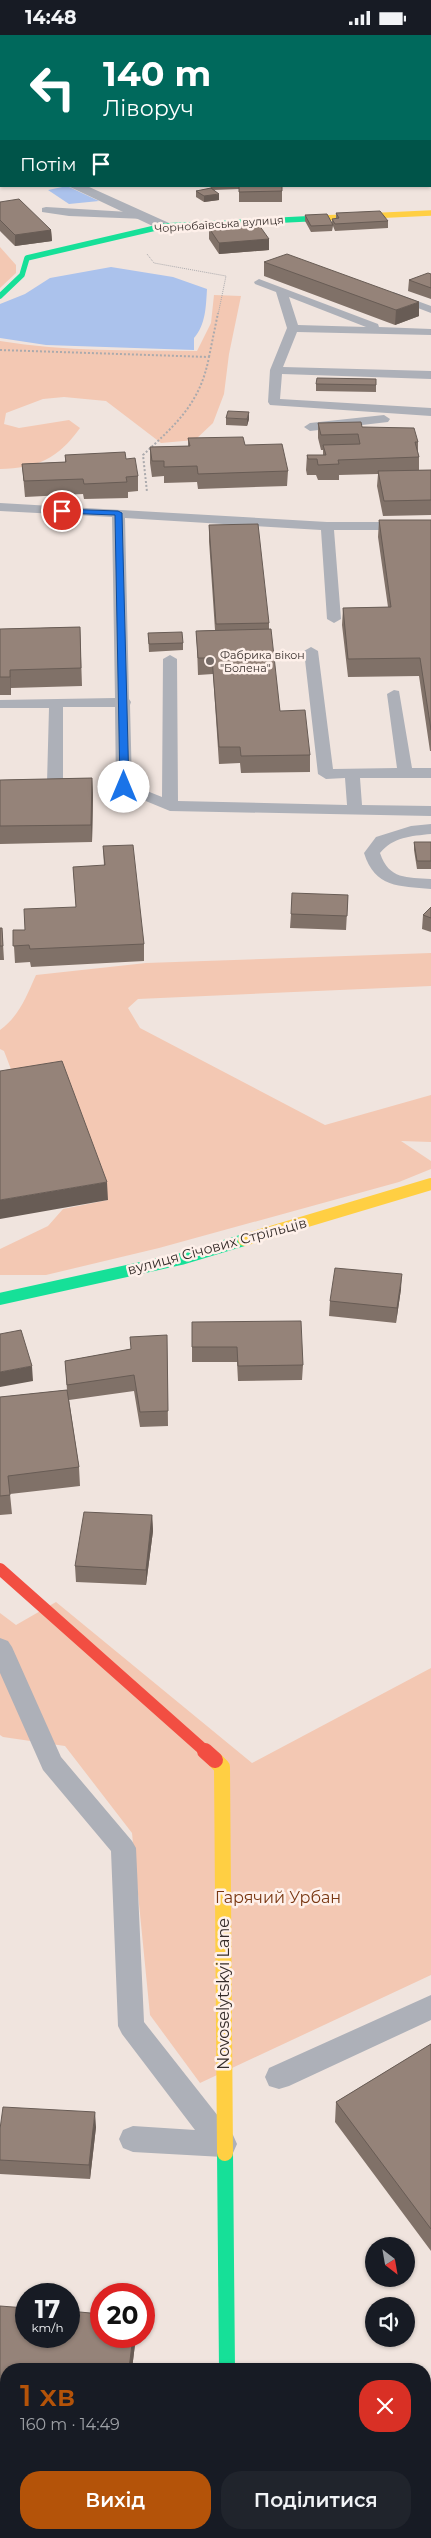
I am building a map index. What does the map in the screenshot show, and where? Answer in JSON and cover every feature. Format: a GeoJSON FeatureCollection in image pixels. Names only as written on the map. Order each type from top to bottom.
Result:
{"type":"FeatureCollection","features":[{"type":"Feature","properties":{"kind":"street"},"geometry":{"type":"LineString","coordinates":[[77,187],[164,226]]}},
{"type":"Feature","properties":{"kind":"street","name":"Чорнобаївська вулиця"},"geometry":{"type":"LineString","coordinates":[[0,296],[22,275],[27,258],[164,226],[431,213]]}},
{"type":"Feature","properties":{"kind":"street","name":"вулиця Січових Стрільців"},"geometry":{"type":"LineString","coordinates":[[0,1299],[181,1259],[431,1184]]}},
{"type":"Feature","properties":{"kind":"street","name":"Novoselytskyi Lane"},"geometry":{"type":"LineString","coordinates":[[0,1569],[222,1767],[226,2363]]}},
{"type":"Feature","properties":{"kind":"lane"},"geometry":{"type":"LineString","coordinates":[[46,210],[69,213],[145,216]]}},
{"type":"Feature","properties":{"kind":"lane"},"geometry":{"type":"LineString","coordinates":[[259,282],[387,331]]}},
{"type":"Feature","properties":{"kind":"lane"},"geometry":{"type":"LineString","coordinates":[[281,290],[293,328],[276,370],[274,402],[431,413]]}},
{"type":"Feature","properties":{"kind":"lane"},"geometry":{"type":"LineString","coordinates":[[388,293],[431,310]]}},
{"type":"Feature","properties":{"kind":"lane"},"geometry":{"type":"LineString","coordinates":[[293,328],[431,332]]}},
{"type":"Feature","properties":{"kind":"lane"},"geometry":{"type":"LineString","coordinates":[[276,370],[431,375]]}},
{"type":"Feature","properties":{"kind":"lane"},"geometry":{"type":"LineString","coordinates":[[310,427],[431,413]]}},
{"type":"Feature","properties":{"kind":"lane"},"geometry":{"type":"LineString","coordinates":[[0,507],[118,513],[176,519],[327,526],[431,526]]}},
{"type":"Feature","properties":{"kind":"lane"},"geometry":{"type":"LineString","coordinates":[[118,513],[124,702],[124,787],[170,807],[431,811]]}},
{"type":"Feature","properties":{"kind":"lane"},"geometry":{"type":"LineString","coordinates":[[327,526],[334,619]]}},
{"type":"Feature","properties":{"kind":"lane"},"geometry":{"type":"LineString","coordinates":[[311,651],[326,774],[431,773]]}},
{"type":"Feature","properties":{"kind":"lane"},"geometry":{"type":"LineString","coordinates":[[170,659],[170,807]]}},
{"type":"Feature","properties":{"kind":"lane"},"geometry":{"type":"LineString","coordinates":[[394,694],[405,773]]}},
{"type":"Feature","properties":{"kind":"lane"},"geometry":{"type":"LineString","coordinates":[[0,704],[124,702]]}},
{"type":"Feature","properties":{"kind":"lane"},"geometry":{"type":"LineString","coordinates":[[0,788],[55,787],[56,703]]}},
{"type":"Feature","properties":{"kind":"lane"},"geometry":{"type":"LineString","coordinates":[[352,773],[355,810]]}},
{"type":"Feature","properties":{"kind":"lane"},"geometry":{"type":"LineString","coordinates":[[431,829],[410,831],[382,840],[372,853],[375,866],[391,880],[431,884]]}},
{"type":"Feature","properties":{"kind":"lane"},"geometry":{"type":"LineString","coordinates":[[0,1647],[52,1763],[123,1848],[131,2026],[224,2144]]}},
{"type":"Feature","properties":{"kind":"lane"},"geometry":{"type":"LineString","coordinates":[[280,2077],[431,2007]]}},
{"type":"Feature","properties":{"kind":"lane"},"geometry":{"type":"LineString","coordinates":[[133,2139],[224,2144]]}},
{"type":"Feature","properties":{"kind":"path"},"geometry":{"type":"LineString","coordinates":[[118,513],[147,496],[143,455],[191,409],[206,376],[208,357],[226,276],[154,263],[142,248]]}},
{"type":"Feature","properties":{"kind":"path"},"geometry":{"type":"LineString","coordinates":[[0,350],[208,357]]}},
{"type":"Feature","properties":{"kind":"green space"},"geometry":{"type":"Polygon","coordinates":[[[0,247],[16,265],[16,273],[0,288],[0,247]]]}},
{"type":"Feature","properties":{"kind":"green space"},"geometry":{"type":"Polygon","coordinates":[[[214,295],[241,296],[229,354],[224,394],[213,423],[195,440],[161,443],[106,401],[64,397],[43,399],[6,413],[4,424],[19,428],[69,420],[80,428],[72,439],[46,460],[25,467],[0,469],[0,341],[73,349],[197,351],[211,323],[214,295]]]}},
{"type":"Feature","properties":{"kind":"green space"},"geometry":{"type":"Polygon","coordinates":[[[431,953],[431,986],[138,999],[128,1008],[140,1028],[325,1125],[431,1095],[431,1142],[401,1141],[431,1161],[431,1169],[399,1182],[159,1248],[46,1275],[0,1275],[0,1249],[48,1226],[63,1209],[108,1200],[64,1079],[17,1085],[4,1051],[0,1049],[0,1030],[18,1012],[36,975],[146,963],[431,953]]]}},
{"type":"Feature","properties":{"kind":"green space","name":"Гарячий Урбан"},"geometry":{"type":"Polygon","coordinates":[[[56,1602],[252,1763],[431,1668],[431,1975],[200,2083],[150,2015],[132,1833],[65,1746],[0,1735],[0,1613],[16,1625],[56,1602]]]}},
{"type":"Feature","properties":{"kind":"water"},"geometry":{"type":"Polygon","coordinates":[[[69,187],[99,201],[69,204],[48,190],[69,187]]]}},
{"type":"Feature","properties":{"kind":"water"},"geometry":{"type":"Polygon","coordinates":[[[111,267],[173,277],[207,289],[205,315],[201,327],[194,338],[194,350],[46,345],[0,338],[0,304],[25,294],[50,278],[111,267]]]}},
{"type":"Feature","properties":{"kind":"building"},"geometry":{"type":"Polygon","coordinates":[[[239,187],[282,187],[282,191],[239,192],[239,187]]]}},
{"type":"Feature","properties":{"kind":"building"},"geometry":{"type":"Polygon","coordinates":[[[211,188],[219,194],[204,196],[196,191],[211,188]]]}},
{"type":"Feature","properties":{"kind":"building"},"geometry":{"type":"Polygon","coordinates":[[[19,199],[51,230],[15,235],[0,220],[0,202],[19,199]]]}},
{"type":"Feature","properties":{"kind":"building"},"geometry":{"type":"Polygon","coordinates":[[[380,211],[388,221],[335,224],[332,219],[339,218],[336,213],[380,211]]]}},
{"type":"Feature","properties":{"kind":"building"},"geometry":{"type":"Polygon","coordinates":[[[327,214],[333,225],[311,226],[305,215],[327,214]]]}},
{"type":"Feature","properties":{"kind":"building"},"geometry":{"type":"Polygon","coordinates":[[[259,225],[269,239],[219,243],[209,228],[259,225]]]}},
{"type":"Feature","properties":{"kind":"building"},"geometry":{"type":"Polygon","coordinates":[[[287,254],[419,302],[396,310],[264,262],[287,254]]]}},
{"type":"Feature","properties":{"kind":"building"},"geometry":{"type":"Polygon","coordinates":[[[428,273],[431,274],[431,288],[409,280],[428,273]]]}},
{"type":"Feature","properties":{"kind":"building"},"geometry":{"type":"Polygon","coordinates":[[[317,378],[376,379],[376,385],[316,384],[317,378]]]}},
{"type":"Feature","properties":{"kind":"building"},"geometry":{"type":"Polygon","coordinates":[[[228,411],[249,412],[247,419],[226,418],[228,411]]]}},
{"type":"Feature","properties":{"kind":"building"},"geometry":{"type":"Polygon","coordinates":[[[361,422],[362,427],[414,428],[418,442],[415,442],[419,457],[338,460],[339,464],[318,465],[317,459],[308,459],[307,455],[326,455],[323,445],[360,444],[358,434],[321,435],[318,423],[361,422]]]}},
{"type":"Feature","properties":{"kind":"building"},"geometry":{"type":"Polygon","coordinates":[[[243,437],[245,445],[282,444],[288,471],[198,474],[197,466],[164,467],[164,461],[152,461],[150,447],[190,446],[188,438],[243,437]]]}},
{"type":"Feature","properties":{"kind":"building"},"geometry":{"type":"Polygon","coordinates":[[[125,452],[126,459],[135,458],[138,476],[126,477],[127,482],[84,484],[83,479],[24,481],[22,464],[66,462],[65,455],[125,452]]]}},
{"type":"Feature","properties":{"kind":"building"},"geometry":{"type":"Polygon","coordinates":[[[431,470],[431,500],[384,501],[378,471],[431,470]]]}},
{"type":"Feature","properties":{"kind":"building"},"geometry":{"type":"Polygon","coordinates":[[[379,520],[431,520],[431,730],[420,658],[348,659],[343,608],[391,607],[379,520]]]}},
{"type":"Feature","properties":{"kind":"building"},"geometry":{"type":"Polygon","coordinates":[[[258,524],[269,623],[216,624],[209,525],[258,524]]]}},
{"type":"Feature","properties":{"kind":"building"},"geometry":{"type":"Polygon","coordinates":[[[80,627],[81,668],[10,670],[10,677],[0,677],[0,629],[80,627]]]}},
{"type":"Feature","properties":{"kind":"building"},"geometry":{"type":"Polygon","coordinates":[[[271,629],[280,711],[305,710],[310,755],[241,756],[240,747],[219,747],[212,658],[198,658],[196,631],[271,629]]]}},
{"type":"Feature","properties":{"kind":"building"},"geometry":{"type":"Polygon","coordinates":[[[182,632],[183,643],[149,644],[148,633],[182,632]]]}},
{"type":"Feature","properties":{"kind":"building"},"geometry":{"type":"Polygon","coordinates":[[[92,778],[91,825],[0,826],[0,780],[92,778]]]}},
{"type":"Feature","properties":{"kind":"building"},"geometry":{"type":"Polygon","coordinates":[[[414,842],[431,842],[431,861],[417,861],[414,842]]]}},
{"type":"Feature","properties":{"kind":"building"},"geometry":{"type":"Polygon","coordinates":[[[133,845],[144,944],[30,949],[29,945],[13,946],[13,930],[25,930],[24,909],[76,907],[73,867],[105,865],[103,846],[133,845]]]}},
{"type":"Feature","properties":{"kind":"building"},"geometry":{"type":"Polygon","coordinates":[[[292,893],[348,895],[347,916],[291,914],[292,893]]]}},
{"type":"Feature","properties":{"kind":"building"},"geometry":{"type":"Polygon","coordinates":[[[431,907],[431,918],[423,915],[431,907]]]}},
{"type":"Feature","properties":{"kind":"building"},"geometry":{"type":"Polygon","coordinates":[[[0,928],[2,928],[3,946],[0,946],[0,928]]]}},
{"type":"Feature","properties":{"kind":"building"},"geometry":{"type":"Polygon","coordinates":[[[62,1061],[107,1182],[0,1200],[0,1071],[62,1061]]]}},
{"type":"Feature","properties":{"kind":"building"},"geometry":{"type":"Polygon","coordinates":[[[335,1268],[402,1274],[397,1308],[330,1301],[335,1268]]]}},
{"type":"Feature","properties":{"kind":"building"},"geometry":{"type":"Polygon","coordinates":[[[301,1321],[303,1365],[238,1366],[237,1347],[192,1347],[192,1322],[301,1321]]]}},
{"type":"Feature","properties":{"kind":"building"},"geometry":{"type":"Polygon","coordinates":[[[21,1330],[32,1366],[0,1372],[0,1334],[21,1330]]]}},
{"type":"Feature","properties":{"kind":"building"},"geometry":{"type":"Polygon","coordinates":[[[167,1335],[168,1411],[140,1412],[134,1375],[67,1385],[65,1361],[131,1349],[130,1337],[167,1335]]]}},
{"type":"Feature","properties":{"kind":"building"},"geometry":{"type":"Polygon","coordinates":[[[67,1390],[79,1467],[8,1476],[10,1495],[0,1496],[0,1397],[67,1390]]]}},
{"type":"Feature","properties":{"kind":"building"},"geometry":{"type":"Polygon","coordinates":[[[84,1512],[152,1515],[146,1570],[75,1566],[84,1512]]]}},
{"type":"Feature","properties":{"kind":"building"},"geometry":{"type":"Polygon","coordinates":[[[431,2044],[431,2229],[336,2102],[431,2044]]]}},
{"type":"Feature","properties":{"kind":"building"},"geometry":{"type":"Polygon","coordinates":[[[3,2107],[95,2112],[89,2165],[0,2160],[0,2129],[3,2107]]]}},
{"type":"Feature","properties":{"kind":"building"},"geometry":{"type":"Polygon","coordinates":[[[0,2306],[15,2307],[15,2348],[80,2348],[80,2312],[90,2313],[90,2348],[132,2348],[130,2363],[0,2363],[0,2306]]]}},
{"type":"Feature","properties":{"kind":"traffic: fast"},"geometry":{"type":"LineString","coordinates":[[0,296],[22,275],[27,258],[164,226],[324,218]]}},
{"type":"Feature","properties":{"kind":"traffic: fast"},"geometry":{"type":"LineString","coordinates":[[0,1299],[181,1259],[244,1240]]}},
{"type":"Feature","properties":{"kind":"traffic: fast"},"geometry":{"type":"LineString","coordinates":[[225,2153],[227,2363]]}},
{"type":"Feature","properties":{"kind":"traffic: slow"},"geometry":{"type":"LineString","coordinates":[[324,218],[431,213]]}},
{"type":"Feature","properties":{"kind":"traffic: slow"},"geometry":{"type":"LineString","coordinates":[[244,1240],[431,1184]]}},
{"type":"Feature","properties":{"kind":"traffic: slow"},"geometry":{"type":"LineString","coordinates":[[215,1760],[222,1767],[225,2153]]}},
{"type":"Feature","properties":{"kind":"traffic: jam"},"geometry":{"type":"LineString","coordinates":[[0,1569],[215,1760]]}},
{"type":"Feature","properties":{"kind":"place","name":"Фабрика вікон \"Болена\""},"geometry":{"type":"Point","coordinates":[210,661]}},
{"type":"Feature","properties":{"kind":"route"},"geometry":{"type":"LineString","coordinates":[[62,511],[118,513],[119,597],[124,702],[124,787]]}}]}
